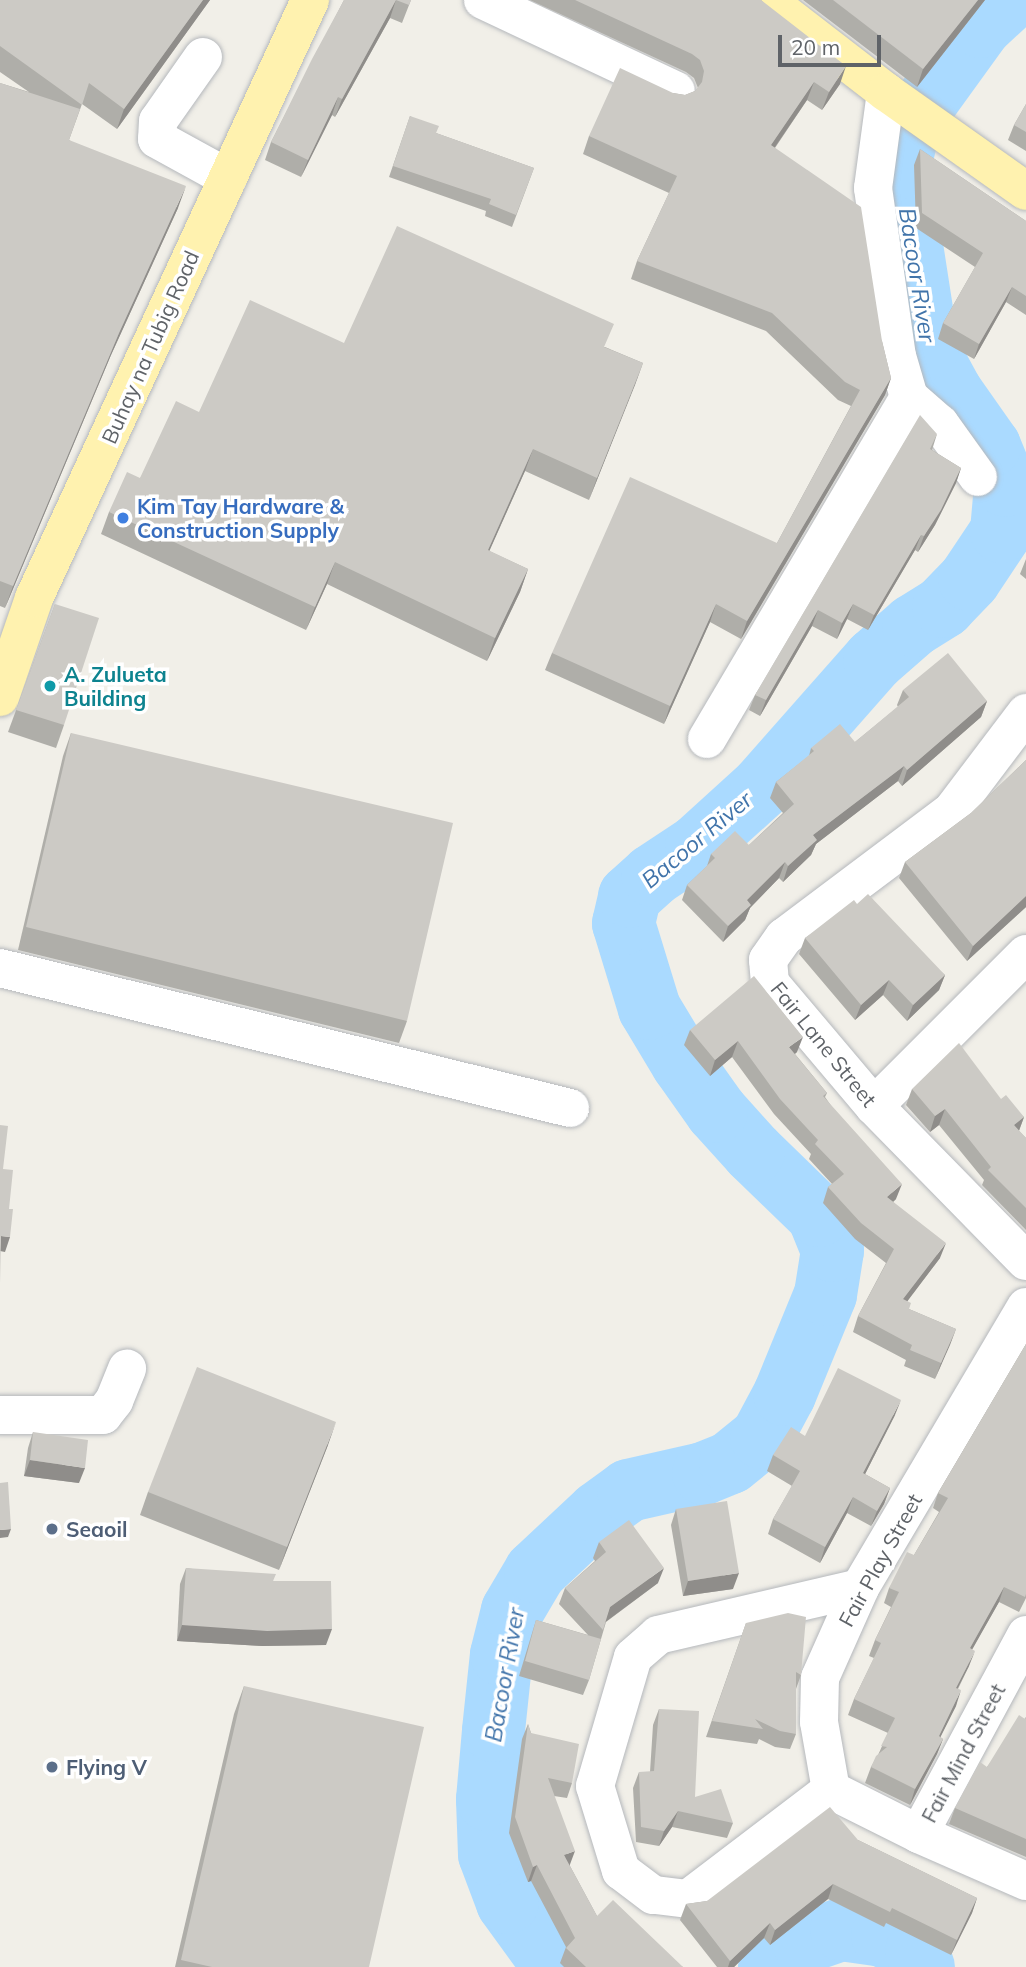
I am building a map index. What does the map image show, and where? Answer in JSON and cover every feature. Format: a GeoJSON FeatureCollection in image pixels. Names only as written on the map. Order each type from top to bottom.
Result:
{"type":"FeatureCollection","features":[{"type":"Feature","properties":{"kind":"main road","name":"Buhay na Tubig Road"},"geometry":{"type":"LineString","coordinates":[[0,697],[34,598],[310,0]]}},
{"type":"Feature","properties":{"kind":"main road"},"geometry":{"type":"LineString","coordinates":[[767,0],[897,99],[1026,191]]}},
{"type":"Feature","properties":{"kind":"street"},"geometry":{"type":"LineString","coordinates":[[483,0],[676,91]]}},
{"type":"Feature","properties":{"kind":"street"},"geometry":{"type":"LineString","coordinates":[[203,57],[158,121],[157,139],[164,146],[228,178]]}},
{"type":"Feature","properties":{"kind":"street"},"geometry":{"type":"LineString","coordinates":[[897,99],[873,188],[897,356],[909,397],[940,424],[978,477]]}},
{"type":"Feature","properties":{"kind":"street"},"geometry":{"type":"LineString","coordinates":[[707,739],[909,397]]}},
{"type":"Feature","properties":{"kind":"street","name":"Fair Lane Street"},"geometry":{"type":"LineString","coordinates":[[1026,713],[952,811],[784,937],[768,960],[770,983],[874,1106],[1026,1261]]}},
{"type":"Feature","properties":{"kind":"street"},"geometry":{"type":"LineString","coordinates":[[874,1106],[1026,954]]}},
{"type":"Feature","properties":{"kind":"street"},"geometry":{"type":"LineString","coordinates":[[0,968],[570,1108]]}},
{"type":"Feature","properties":{"kind":"street","name":"Fair Play Street"},"geometry":{"type":"LineString","coordinates":[[831,1790],[819,1722],[820,1678],[860,1588],[1026,1307]]}},
{"type":"Feature","properties":{"kind":"street"},"geometry":{"type":"LineString","coordinates":[[0,1415],[103,1415],[114,1401],[127,1368]]}},
{"type":"Feature","properties":{"kind":"street"},"geometry":{"type":"LineString","coordinates":[[860,1588],[658,1634],[633,1657],[595,1786],[621,1871],[653,1895],[688,1899],[831,1790],[919,1834],[1026,1881]]}},
{"type":"Feature","properties":{"kind":"street","name":"Fair Mind Street"},"geometry":{"type":"LineString","coordinates":[[919,1834],[1026,1635]]}},
{"type":"Feature","properties":{"kind":"building"},"geometry":{"type":"Polygon","coordinates":[[[0,0],[203,0],[124,109],[89,83],[82,105],[0,46],[0,0]]]}},
{"type":"Feature","properties":{"kind":"building"},"geometry":{"type":"Polygon","coordinates":[[[344,0],[396,0],[342,99],[338,97],[308,160],[271,142],[344,0]]]}},
{"type":"Feature","properties":{"kind":"building"},"geometry":{"type":"Polygon","coordinates":[[[396,0],[411,0],[409,5],[396,0]]]}},
{"type":"Feature","properties":{"kind":"building"},"geometry":{"type":"Polygon","coordinates":[[[575,0],[761,0],[846,66],[829,92],[814,82],[771,145],[861,207],[882,341],[891,378],[747,621],[716,604],[670,706],[552,653],[630,477],[777,543],[860,390],[845,382],[772,313],[637,261],[677,176],[589,136],[620,68],[673,93],[685,95],[695,91],[702,82],[704,71],[700,60],[692,54],[575,0]]]}},
{"type":"Feature","properties":{"kind":"building"},"geometry":{"type":"Polygon","coordinates":[[[833,0],[978,0],[923,69],[833,0]]]}},
{"type":"Feature","properties":{"kind":"building"},"geometry":{"type":"Polygon","coordinates":[[[0,83],[80,109],[69,140],[186,186],[119,333],[13,586],[0,581],[0,83]]]}},
{"type":"Feature","properties":{"kind":"building"},"geometry":{"type":"Polygon","coordinates":[[[1026,104],[1026,132],[1014,125],[1026,104]]]}},
{"type":"Feature","properties":{"kind":"building"},"geometry":{"type":"Polygon","coordinates":[[[410,116],[439,126],[436,133],[534,168],[516,215],[489,204],[491,199],[393,166],[410,116]]]}},
{"type":"Feature","properties":{"kind":"building"},"geometry":{"type":"Polygon","coordinates":[[[920,149],[1026,221],[1026,296],[1012,287],[979,344],[943,323],[983,253],[922,213],[920,149]]]}},
{"type":"Feature","properties":{"kind":"building"},"geometry":{"type":"Polygon","coordinates":[[[397,226],[614,324],[604,347],[643,363],[597,478],[533,449],[488,550],[528,569],[495,638],[335,562],[315,607],[109,512],[127,472],[140,478],[176,401],[199,412],[250,300],[344,343],[397,226]]]}},
{"type":"Feature","properties":{"kind":"building"},"geometry":{"type":"Polygon","coordinates":[[[920,415],[937,434],[930,449],[961,468],[941,510],[924,536],[921,535],[874,615],[853,604],[842,623],[818,610],[766,700],[755,695],[920,415]]]}},
{"type":"Feature","properties":{"kind":"building","name":"A. Zulueta Building"},"geometry":{"type":"Polygon","coordinates":[[[55,604],[99,618],[64,725],[16,710],[55,604]]]}},
{"type":"Feature","properties":{"kind":"building"},"geometry":{"type":"Polygon","coordinates":[[[948,653],[987,701],[907,770],[904,766],[813,835],[817,840],[788,866],[785,862],[747,900],[751,905],[728,926],[687,885],[715,858],[711,854],[735,831],[749,845],[794,804],[776,782],[814,751],[811,748],[840,724],[855,742],[909,697],[903,690],[948,653]]]}},
{"type":"Feature","properties":{"kind":"building"},"geometry":{"type":"Polygon","coordinates":[[[71,733],[453,823],[407,1021],[26,927],[71,733]]]}},
{"type":"Feature","properties":{"kind":"building"},"geometry":{"type":"Polygon","coordinates":[[[1026,760],[1026,896],[973,946],[905,862],[971,813],[1026,760]]]}},
{"type":"Feature","properties":{"kind":"building"},"geometry":{"type":"Polygon","coordinates":[[[868,894],[945,975],[913,1005],[889,980],[861,1005],[805,938],[854,900],[857,904],[868,894]]]}},
{"type":"Feature","properties":{"kind":"building"},"geometry":{"type":"Polygon","coordinates":[[[754,976],[803,1037],[789,1047],[827,1093],[823,1096],[902,1184],[887,1197],[946,1243],[903,1299],[911,1303],[909,1309],[956,1329],[941,1363],[910,1350],[912,1345],[858,1316],[894,1249],[861,1223],[828,1187],[844,1174],[815,1144],[818,1140],[780,1099],[738,1041],[715,1060],[690,1030],[754,976]]]}},
{"type":"Feature","properties":{"kind":"building"},"geometry":{"type":"Polygon","coordinates":[[[959,1043],[1001,1099],[1006,1095],[1024,1117],[1014,1125],[1026,1138],[1026,1208],[988,1170],[991,1167],[945,1109],[935,1116],[912,1089],[959,1043]]]}},
{"type":"Feature","properties":{"kind":"building"},"geometry":{"type":"Polygon","coordinates":[[[0,1125],[8,1126],[3,1169],[13,1170],[9,1209],[13,1209],[10,1237],[1,1236],[0,1284],[0,1125]]]}},
{"type":"Feature","properties":{"kind":"building"},"geometry":{"type":"Polygon","coordinates":[[[1026,1344],[1026,1594],[1025,1597],[1004,1587],[970,1648],[975,1651],[956,1688],[961,1690],[939,1736],[943,1739],[915,1789],[871,1767],[876,1756],[887,1747],[881,1746],[895,1718],[854,1699],[881,1643],[875,1640],[899,1592],[889,1588],[907,1552],[914,1555],[948,1498],[938,1493],[1026,1344]]]}},
{"type":"Feature","properties":{"kind":"building"},"geometry":{"type":"Polygon","coordinates":[[[197,1367],[336,1422],[287,1547],[148,1492],[197,1367]]]}},
{"type":"Feature","properties":{"kind":"building"},"geometry":{"type":"Polygon","coordinates":[[[838,1368],[901,1400],[863,1473],[890,1488],[877,1511],[853,1497],[825,1547],[773,1519],[800,1471],[773,1455],[791,1427],[805,1436],[838,1368]]]}},
{"type":"Feature","properties":{"kind":"building"},"geometry":{"type":"Polygon","coordinates":[[[33,1432],[88,1440],[85,1468],[30,1460],[33,1432]]]}},
{"type":"Feature","properties":{"kind":"building"},"geometry":{"type":"Polygon","coordinates":[[[8,1482],[11,1529],[0,1530],[0,1483],[8,1482]]]}},
{"type":"Feature","properties":{"kind":"building"},"geometry":{"type":"Polygon","coordinates":[[[727,1501],[739,1573],[688,1581],[676,1509],[727,1501]]]}},
{"type":"Feature","properties":{"kind":"building"},"geometry":{"type":"Polygon","coordinates":[[[629,1520],[664,1568],[610,1607],[603,1630],[565,1588],[606,1552],[599,1542],[629,1520]]]}},
{"type":"Feature","properties":{"kind":"building"},"geometry":{"type":"Polygon","coordinates":[[[186,1568],[276,1574],[273,1581],[331,1581],[332,1629],[267,1631],[182,1625],[186,1568]]]}},
{"type":"Feature","properties":{"kind":"building"},"geometry":{"type":"Polygon","coordinates":[[[788,1613],[806,1617],[801,1675],[796,1672],[796,1734],[780,1731],[755,1719],[763,1729],[712,1721],[746,1623],[788,1613]]]}},
{"type":"Feature","properties":{"kind":"building"},"geometry":{"type":"Polygon","coordinates":[[[536,1620],[601,1639],[589,1680],[525,1661],[536,1620]]]}},
{"type":"Feature","properties":{"kind":"building"},"geometry":{"type":"Polygon","coordinates":[[[244,1686],[424,1727],[369,1967],[212,1967],[181,1960],[244,1686]]]}},
{"type":"Feature","properties":{"kind":"building"},"geometry":{"type":"Polygon","coordinates":[[[659,1709],[699,1711],[695,1797],[721,1789],[733,1823],[678,1811],[664,1831],[641,1827],[639,1772],[654,1771],[659,1709]]]}},
{"type":"Feature","properties":{"kind":"building"},"geometry":{"type":"Polygon","coordinates":[[[1019,1715],[1025,1719],[1026,1717],[1026,1839],[955,1808],[980,1762],[987,1767],[1019,1715]]]}},
{"type":"Feature","properties":{"kind":"building"},"geometry":{"type":"Polygon","coordinates":[[[528,1724],[531,1733],[579,1744],[572,1783],[548,1778],[575,1851],[564,1855],[597,1916],[613,1900],[683,1967],[586,1967],[566,1948],[575,1938],[537,1865],[533,1867],[515,1817],[528,1724]]]}},
{"type":"Feature","properties":{"kind":"building"},"geometry":{"type":"Polygon","coordinates":[[[830,1807],[858,1840],[977,1898],[957,1940],[892,1908],[890,1912],[833,1884],[775,1930],[770,1923],[730,1961],[686,1904],[707,1901],[830,1807]]]}},
{"type":"Feature","properties":{"kind":"waterway","name":"Bacoor River"},"geometry":{"type":"LineString","coordinates":[[554,1967],[507,1902],[489,1854],[487,1799],[493,1730],[501,1654],[512,1610],[535,1571],[598,1512],[628,1490],[703,1473],[730,1462],[761,1437],[784,1394],[825,1294],[832,1250],[818,1215],[753,1152],[716,1111],[682,1063],[649,1008],[623,923],[629,896],[652,875],[696,846],[761,787],[874,659],[913,625],[943,606],[969,579],[1001,531],[1005,485],[989,446],[951,392],[927,348],[899,167],[906,137],[920,109],[980,26],[1008,0]]}},
{"type":"Feature","properties":{"kind":"waterway","name":"Bacoor River"},"geometry":{"type":"LineString","coordinates":[[769,1967],[803,1942],[841,1929],[882,1935],[916,1951],[923,1967]]}},
{"type":"Feature","properties":{"kind":"place","name":"Kim Tay Hardware & Construction Supply"},"geometry":{"type":"Point","coordinates":[123,518]}},
{"type":"Feature","properties":{"kind":"place","name":"A. Zulueta Building"},"geometry":{"type":"Point","coordinates":[50,686]}},
{"type":"Feature","properties":{"kind":"place","name":"Seaoil"},"geometry":{"type":"Point","coordinates":[52,1529]}},
{"type":"Feature","properties":{"kind":"place","name":"Flying V"},"geometry":{"type":"Point","coordinates":[52,1767]}}]}
